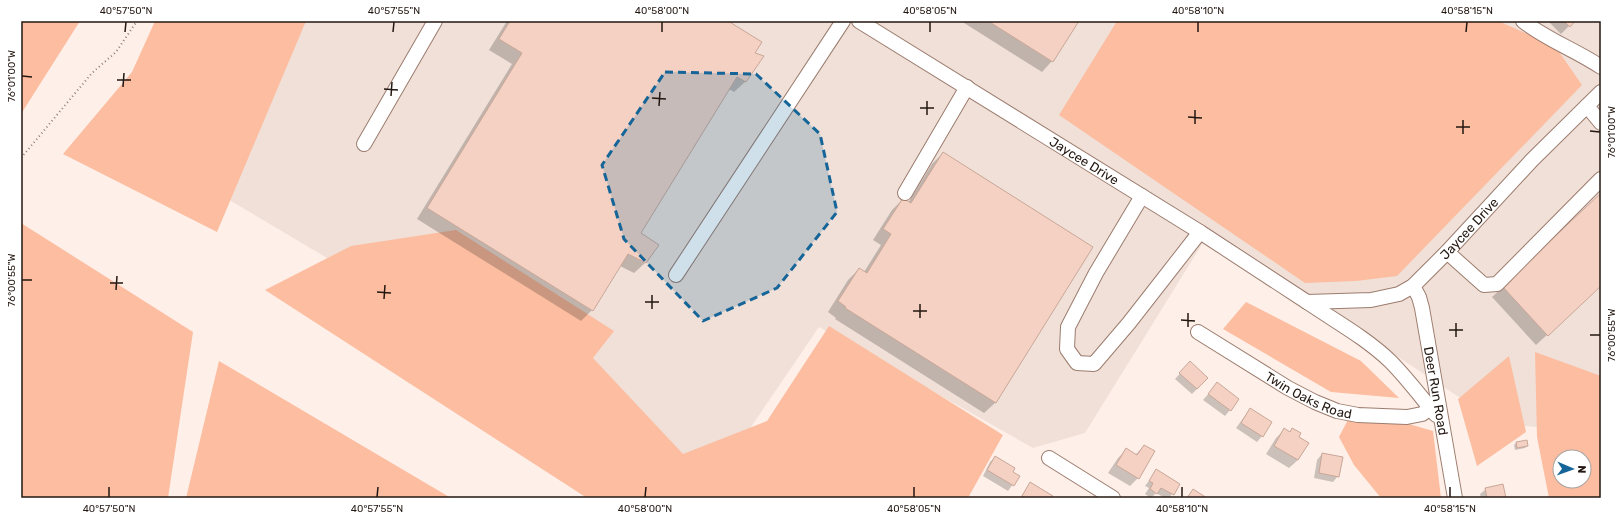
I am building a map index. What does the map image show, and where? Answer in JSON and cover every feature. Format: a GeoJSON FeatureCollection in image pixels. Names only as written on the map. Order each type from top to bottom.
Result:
{"type":"FeatureCollection","features":[{"type":"Feature","properties":{"kind":"street"},"geometry":{"type":"LineString","coordinates":[[364,144],[435,21]]}},
{"type":"Feature","properties":{"kind":"street"},"geometry":{"type":"LineString","coordinates":[[676,275],[843,21]]}},
{"type":"Feature","properties":{"kind":"street","name":"Jaycee Drive"},"geometry":{"type":"LineString","coordinates":[[860,21],[1200,232],[1307,302],[1389,360],[1442,421]]}},
{"type":"Feature","properties":{"kind":"street"},"geometry":{"type":"LineString","coordinates":[[1523,21],[1537,32],[1586,57],[1601,67]]}},
{"type":"Feature","properties":{"kind":"street"},"geometry":{"type":"LineString","coordinates":[[905,193],[967,88]]}},
{"type":"Feature","properties":{"kind":"street","name":"Jaycee Drive"},"geometry":{"type":"LineString","coordinates":[[1307,302],[1370,300],[1399,294],[1413,286],[1447,252],[1532,160],[1601,92]]}},
{"type":"Feature","properties":{"kind":"street"},"geometry":{"type":"LineString","coordinates":[[1587,106],[1601,123]]}},
{"type":"Feature","properties":{"kind":"street"},"geometry":{"type":"LineString","coordinates":[[1447,252],[1484,285],[1497,284],[1601,179]]}},
{"type":"Feature","properties":{"kind":"street"},"geometry":{"type":"LineString","coordinates":[[1142,196],[1096,273],[1068,327],[1067,349],[1077,362],[1094,364],[1134,317],[1200,232]]}},
{"type":"Feature","properties":{"kind":"street","name":"Deer Run Road"},"geometry":{"type":"LineString","coordinates":[[1413,286],[1419,297],[1422,308],[1455,498]]}},
{"type":"Feature","properties":{"kind":"street","name":"Twin Oaks Road"},"geometry":{"type":"LineString","coordinates":[[1198,332],[1288,388],[1315,402],[1338,411],[1358,415],[1407,417],[1422,414],[1431,408]]}},
{"type":"Feature","properties":{"kind":"street"},"geometry":{"type":"LineString","coordinates":[[1049,458],[1113,498]]}},
{"type":"Feature","properties":{"kind":"path"},"geometry":{"type":"LineString","coordinates":[[21,158],[92,73],[116,52],[137,21]]}},
{"type":"Feature","properties":{"kind":"highlighted area"},"geometry":{"type":"Polygon","coordinates":[[[665,72],[756,74],[820,134],[837,212],[777,288],[703,321],[624,239],[602,165],[665,72]]]}},
{"type":"Feature","properties":{"kind":"shaded area"},"geometry":{"type":"Polygon","coordinates":[[[21,21],[80,21],[21,114],[21,21]]]}},
{"type":"Feature","properties":{"kind":"shaded area"},"geometry":{"type":"Polygon","coordinates":[[[155,21],[306,21],[217,232],[63,154],[132,72],[155,21]]]}},
{"type":"Feature","properties":{"kind":"shaded area"},"geometry":{"type":"Polygon","coordinates":[[[283,21],[1601,21],[1601,432],[1500,424],[1209,233],[1085,433],[1033,448],[819,327],[749,430],[715,488],[209,188],[283,21]]]}},
{"type":"Feature","properties":{"kind":"shaded area"},"geometry":{"type":"Polygon","coordinates":[[[1117,21],[1498,21],[1555,46],[1582,85],[1397,276],[1356,281],[1305,283],[1059,115],[1117,21]]]}},
{"type":"Feature","properties":{"kind":"shaded area"},"geometry":{"type":"Polygon","coordinates":[[[21,223],[193,332],[168,498],[21,498],[21,223]]]}},
{"type":"Feature","properties":{"kind":"shaded area"},"geometry":{"type":"Polygon","coordinates":[[[456,230],[614,331],[593,358],[683,454],[767,421],[829,326],[1003,435],[968,498],[587,498],[265,290],[351,246],[456,230]]]}},
{"type":"Feature","properties":{"kind":"shaded area"},"geometry":{"type":"Polygon","coordinates":[[[1246,302],[1361,361],[1399,398],[1331,392],[1223,329],[1246,302]]]}},
{"type":"Feature","properties":{"kind":"shaded area"},"geometry":{"type":"Polygon","coordinates":[[[1535,352],[1601,376],[1601,498],[1549,498],[1537,437],[1535,352]]]}},
{"type":"Feature","properties":{"kind":"shaded area"},"geometry":{"type":"Polygon","coordinates":[[[1509,356],[1526,432],[1477,466],[1458,399],[1509,356]]]}},
{"type":"Feature","properties":{"kind":"shaded area"},"geometry":{"type":"Polygon","coordinates":[[[219,361],[451,498],[186,498],[219,361]]]}},
{"type":"Feature","properties":{"kind":"shaded area"},"geometry":{"type":"Polygon","coordinates":[[[1354,408],[1433,431],[1441,498],[1381,498],[1354,465],[1339,437],[1354,408]]]}},
{"type":"Feature","properties":{"kind":"building"},"geometry":{"type":"Polygon","coordinates":[[[510,21],[728,21],[762,42],[755,53],[764,56],[746,82],[737,77],[641,233],[659,245],[646,263],[628,254],[593,311],[427,208],[522,53],[499,39],[510,21]]]}},
{"type":"Feature","properties":{"kind":"building"},"geometry":{"type":"Polygon","coordinates":[[[988,21],[1079,21],[1053,62],[988,21]]]}},
{"type":"Feature","properties":{"kind":"building"},"geometry":{"type":"Polygon","coordinates":[[[1564,21],[1575,21],[1570,27],[1564,21]]]}},
{"type":"Feature","properties":{"kind":"building"},"geometry":{"type":"Polygon","coordinates":[[[943,152],[1093,247],[996,403],[845,308],[846,307],[838,301],[859,268],[867,273],[891,234],[883,229],[903,198],[911,203],[943,152]]]}},
{"type":"Feature","properties":{"kind":"building"},"geometry":{"type":"Polygon","coordinates":[[[1601,193],[1601,286],[1548,336],[1502,286],[1601,193]]]}},
{"type":"Feature","properties":{"kind":"building"},"geometry":{"type":"Polygon","coordinates":[[[1190,361],[1208,378],[1197,389],[1179,373],[1190,361]]]}},
{"type":"Feature","properties":{"kind":"building"},"geometry":{"type":"Polygon","coordinates":[[[1217,382],[1239,399],[1231,411],[1208,394],[1217,382]]]}},
{"type":"Feature","properties":{"kind":"building"},"geometry":{"type":"Polygon","coordinates":[[[1250,408],[1272,422],[1263,437],[1241,423],[1250,408]]]}},
{"type":"Feature","properties":{"kind":"building"},"geometry":{"type":"Polygon","coordinates":[[[1284,428],[1290,432],[1292,428],[1301,433],[1299,437],[1309,443],[1298,460],[1274,446],[1284,428]]]}},
{"type":"Feature","properties":{"kind":"building"},"geometry":{"type":"Polygon","coordinates":[[[1527,440],[1528,446],[1517,448],[1516,442],[1527,440]]]}},
{"type":"Feature","properties":{"kind":"building"},"geometry":{"type":"Polygon","coordinates":[[[1144,445],[1155,451],[1139,479],[1116,465],[1126,448],[1137,455],[1144,445]]]}},
{"type":"Feature","properties":{"kind":"building"},"geometry":{"type":"Polygon","coordinates":[[[1322,453],[1343,457],[1339,477],[1319,473],[1322,453]]]}},
{"type":"Feature","properties":{"kind":"building"},"geometry":{"type":"Polygon","coordinates":[[[995,456],[1015,468],[1013,472],[1020,476],[1014,486],[987,470],[995,456]]]}},
{"type":"Feature","properties":{"kind":"building"},"geometry":{"type":"Polygon","coordinates":[[[1156,469],[1180,484],[1174,495],[1161,488],[1157,494],[1150,489],[1153,483],[1149,481],[1156,469]]]}},
{"type":"Feature","properties":{"kind":"building"},"geometry":{"type":"Polygon","coordinates":[[[1030,482],[1053,496],[1051,498],[1026,498],[1022,496],[1030,482]]]}},
{"type":"Feature","properties":{"kind":"building"},"geometry":{"type":"Polygon","coordinates":[[[1503,484],[1506,498],[1487,498],[1485,488],[1503,484]]]}},
{"type":"Feature","properties":{"kind":"building"},"geometry":{"type":"Polygon","coordinates":[[[1193,489],[1207,498],[1187,498],[1193,489]]]}}]}
